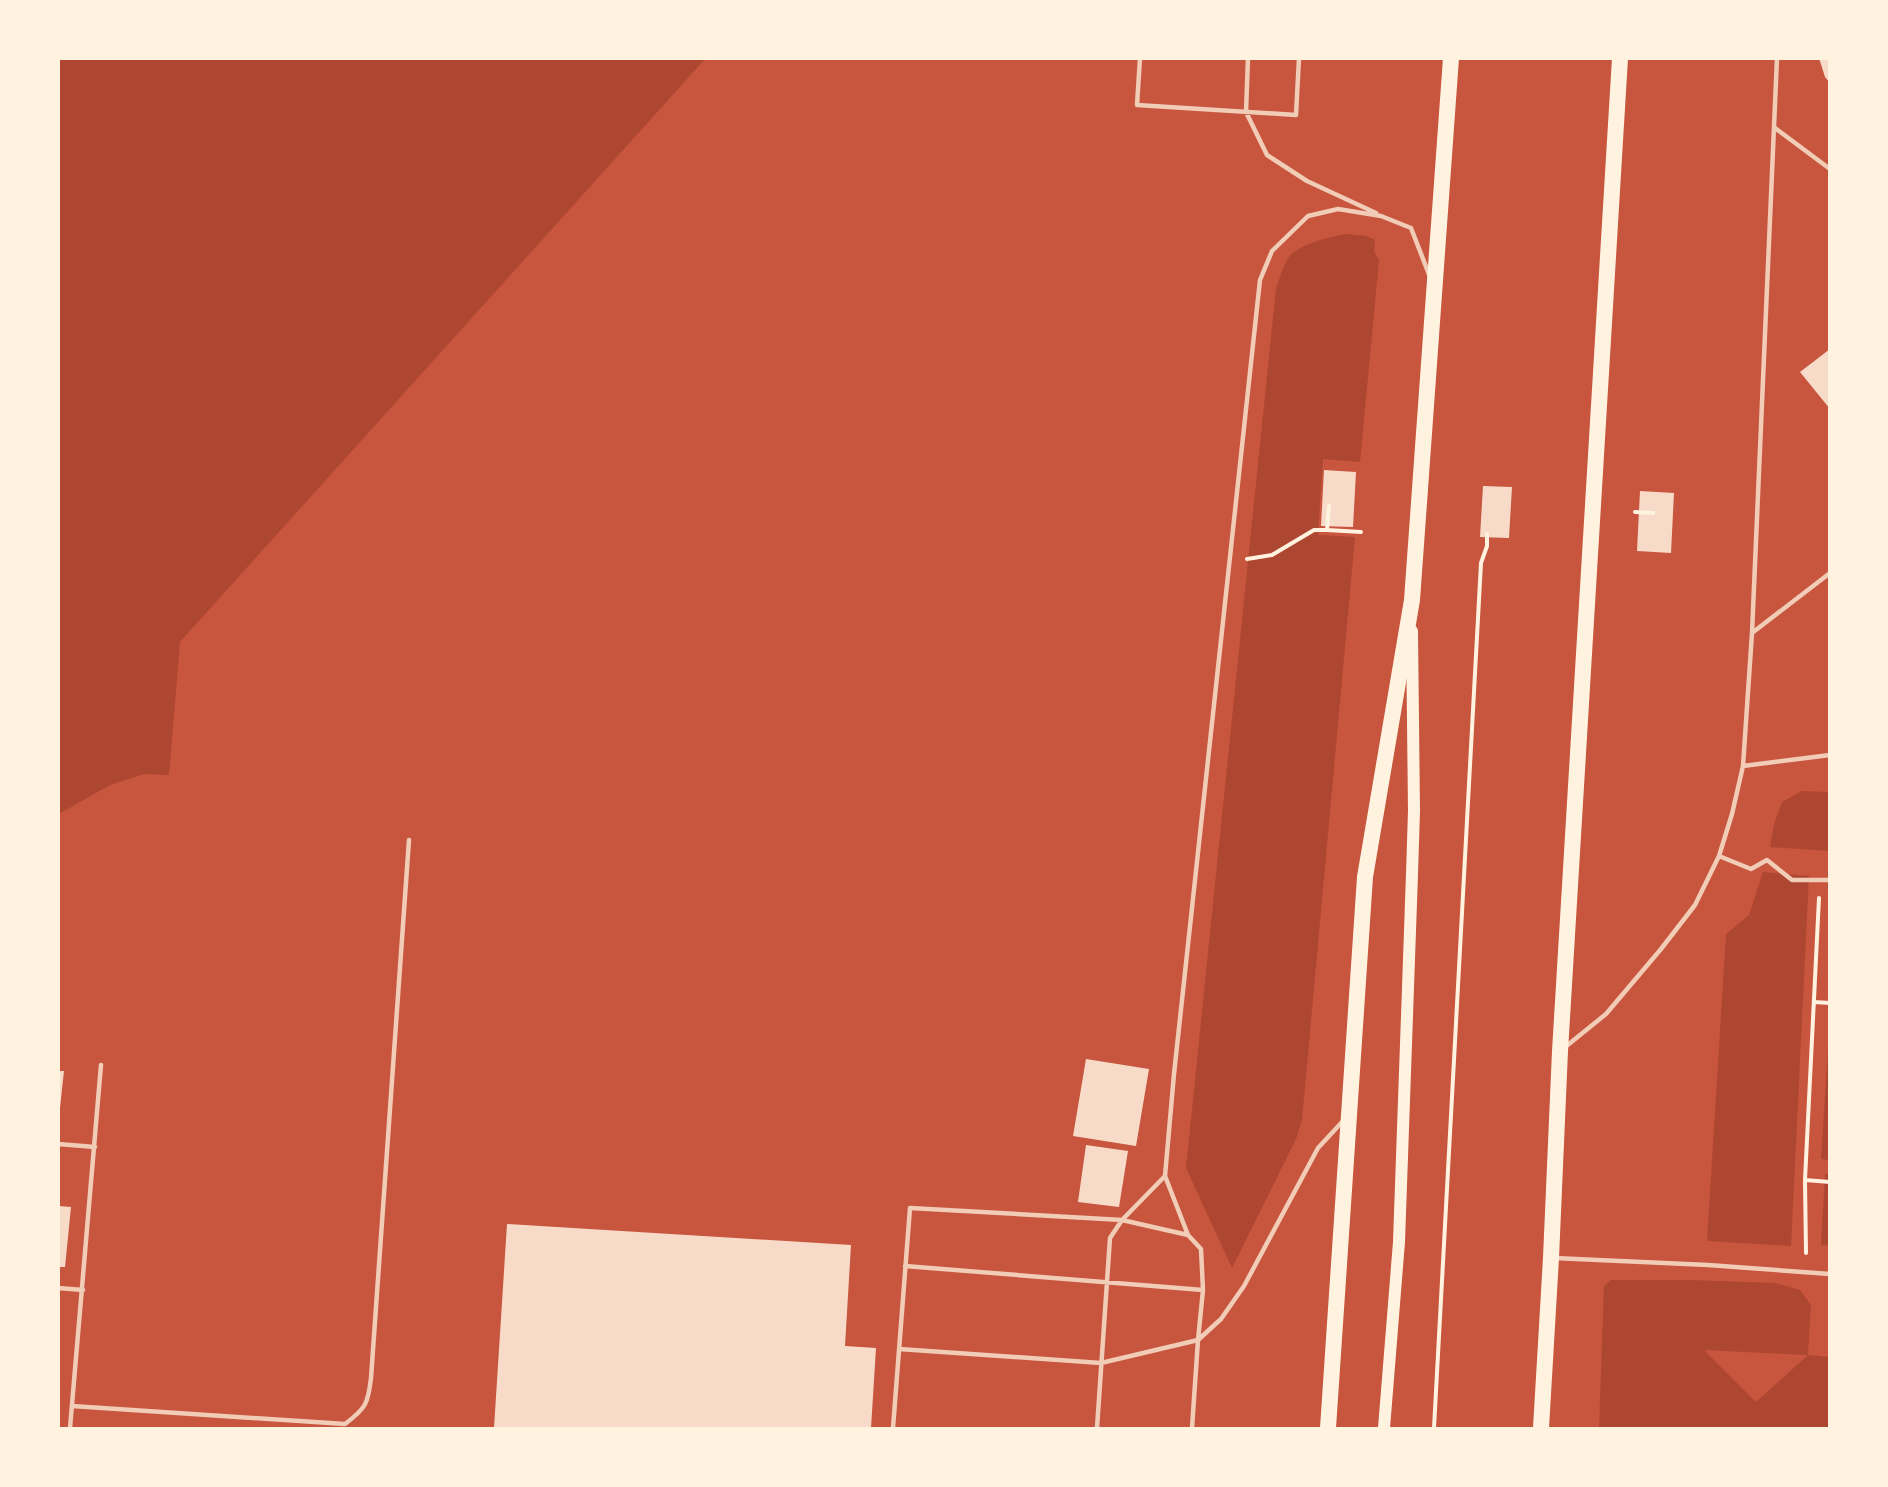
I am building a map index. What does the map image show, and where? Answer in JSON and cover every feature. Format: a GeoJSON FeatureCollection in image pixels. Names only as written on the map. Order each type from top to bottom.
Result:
{"type":"FeatureCollection","features":[{"type":"Feature","properties":{"kind":"highway"},"geometry":{"type":"LineString","coordinates":[[1328,1428],[1365,877],[1412,600],[1451,58]]}},
{"type":"Feature","properties":{"kind":"highway"},"geometry":{"type":"LineString","coordinates":[[1541,1428],[1560,1051],[1620,58]]}},
{"type":"Feature","properties":{"kind":"main road"},"geometry":{"type":"LineString","coordinates":[[1384,1428],[1399,1242],[1414,832],[1412,600]]}},
{"type":"Feature","properties":{"kind":"lane"},"geometry":{"type":"LineString","coordinates":[[1140,58],[1137,105],[1296,116],[1299,58]]}},
{"type":"Feature","properties":{"kind":"lane"},"geometry":{"type":"LineString","coordinates":[[1248,58],[1246,112],[1267,155],[1307,181],[1411,228],[1434,289]]}},
{"type":"Feature","properties":{"kind":"lane"},"geometry":{"type":"LineString","coordinates":[[1560,1051],[1606,1014],[1695,905],[1719,856],[1743,766],[1752,633],[1778,58]]}},
{"type":"Feature","properties":{"kind":"lane"},"geometry":{"type":"LineString","coordinates":[[1775,128],[1830,169]]}},
{"type":"Feature","properties":{"kind":"lane"},"geometry":{"type":"LineString","coordinates":[[1192,1428],[1203,1290],[1201,1249],[1188,1235],[1165,1176],[1174,1074],[1260,280],[1272,251],[1308,216],[1338,209],[1381,216]]}},
{"type":"Feature","properties":{"kind":"lane"},"geometry":{"type":"LineString","coordinates":[[1752,633],[1830,573]]}},
{"type":"Feature","properties":{"kind":"lane"},"geometry":{"type":"LineString","coordinates":[[1743,766],[1830,755]]}},
{"type":"Feature","properties":{"kind":"lane"},"geometry":{"type":"LineString","coordinates":[[72,1406],[345,1424],[362,1412],[369,1398],[371,1378],[409,840]]}},
{"type":"Feature","properties":{"kind":"lane"},"geometry":{"type":"LineString","coordinates":[[1719,856],[1751,869],[1767,860],[1792,880],[1830,880]]}},
{"type":"Feature","properties":{"kind":"lane"},"geometry":{"type":"LineString","coordinates":[[70,1428],[101,1065]]}},
{"type":"Feature","properties":{"kind":"lane"},"geometry":{"type":"LineString","coordinates":[[899,1349],[1101,1363],[1198,1341],[1221,1319],[1244,1286],[1318,1148],[1349,1114]]}},
{"type":"Feature","properties":{"kind":"lane"},"geometry":{"type":"LineString","coordinates":[[58,1144],[95,1148]]}},
{"type":"Feature","properties":{"kind":"lane"},"geometry":{"type":"LineString","coordinates":[[1097,1428],[1110,1238],[1122,1220],[1165,1176]]}},
{"type":"Feature","properties":{"kind":"lane"},"geometry":{"type":"LineString","coordinates":[[893,1428],[910,1208],[1122,1220],[1188,1235]]}},
{"type":"Feature","properties":{"kind":"lane"},"geometry":{"type":"LineString","coordinates":[[1551,1258],[1830,1274]]}},
{"type":"Feature","properties":{"kind":"lane"},"geometry":{"type":"LineString","coordinates":[[906,1266],[1203,1290]]}},
{"type":"Feature","properties":{"kind":"lane"},"geometry":{"type":"LineString","coordinates":[[58,1288],[83,1290]]}},
{"type":"Feature","properties":{"kind":"path"},"geometry":{"type":"LineString","coordinates":[[1327,530],[1329,506]]}},
{"type":"Feature","properties":{"kind":"path"},"geometry":{"type":"LineString","coordinates":[[1635,512],[1653,513]]}},
{"type":"Feature","properties":{"kind":"path"},"geometry":{"type":"LineString","coordinates":[[1249,559],[1272,555],[1314,530],[1361,532]]}},
{"type":"Feature","properties":{"kind":"path"},"geometry":{"type":"LineString","coordinates":[[1434,1428],[1481,563],[1487,546],[1487,534]]}},
{"type":"Feature","properties":{"kind":"path"},"geometry":{"type":"LineString","coordinates":[[1806,1261],[1804,1180],[1820,886]]}},
{"type":"Feature","properties":{"kind":"path"},"geometry":{"type":"LineString","coordinates":[[1814,1002],[1830,1004]]}},
{"type":"Feature","properties":{"kind":"path"},"geometry":{"type":"LineString","coordinates":[[1804,1180],[1830,1182]]}},
{"type":"Feature","properties":{"kind":"shaded area"},"geometry":{"type":"Polygon","coordinates":[[[58,59],[705,59],[180,642],[169,775],[144,774],[110,785],[59,814],[58,59]]]}},
{"type":"Feature","properties":{"kind":"shaded area"},"geometry":{"type":"Polygon","coordinates":[[[1346,234],[1367,236],[1375,240],[1374,251],[1379,260],[1360,462],[1323,459],[1318,535],[1355,537],[1302,1120],[1296,1139],[1232,1268],[1186,1168],[1276,288],[1285,264],[1294,252],[1315,242],[1346,234]]]}},
{"type":"Feature","properties":{"kind":"shaded area"},"geometry":{"type":"Polygon","coordinates":[[[1802,791],[1829,792],[1829,851],[1770,847],[1774,824],[1782,802],[1802,791]]]}},
{"type":"Feature","properties":{"kind":"shaded area"},"geometry":{"type":"Polygon","coordinates":[[[1763,872],[1809,876],[1791,1246],[1707,1241],[1726,934],[1749,915],[1763,872]]]}},
{"type":"Feature","properties":{"kind":"shaded area"},"geometry":{"type":"Polygon","coordinates":[[[1829,1033],[1830,1160],[1821,1159],[1829,1033]]]}},
{"type":"Feature","properties":{"kind":"shaded area"},"geometry":{"type":"Polygon","coordinates":[[[1825,1174],[1829,1174],[1829,1246],[1821,1245],[1825,1174]]]}},
{"type":"Feature","properties":{"kind":"shaded area"},"geometry":{"type":"Polygon","coordinates":[[[1611,1280],[1689,1280],[1775,1283],[1800,1290],[1811,1305],[1808,1355],[1829,1357],[1829,1428],[1599,1428],[1604,1286],[1611,1280]],[[1704,1350],[1756,1402],[1807,1355],[1704,1350]]]}},
{"type":"Feature","properties":{"kind":"building"},"geometry":{"type":"Polygon","coordinates":[[[1819,58],[1830,58],[1830,83],[1825,77],[1819,58]]]}},
{"type":"Feature","properties":{"kind":"building"},"geometry":{"type":"Polygon","coordinates":[[[1830,349],[1830,409],[1800,372],[1830,349]]]}},
{"type":"Feature","properties":{"kind":"building"},"geometry":{"type":"Polygon","coordinates":[[[1324,470],[1356,472],[1353,527],[1321,526],[1324,470]]]}},
{"type":"Feature","properties":{"kind":"building"},"geometry":{"type":"Polygon","coordinates":[[[1483,486],[1512,487],[1509,538],[1480,537],[1483,486]]]}},
{"type":"Feature","properties":{"kind":"building"},"geometry":{"type":"Polygon","coordinates":[[[1640,491],[1674,493],[1671,553],[1637,551],[1640,491]]]}},
{"type":"Feature","properties":{"kind":"building"},"geometry":{"type":"Polygon","coordinates":[[[1086,1059],[1149,1069],[1136,1146],[1073,1136],[1086,1059]]]}},
{"type":"Feature","properties":{"kind":"building"},"geometry":{"type":"Polygon","coordinates":[[[58,1071],[64,1071],[60,1108],[58,1108],[58,1071]]]}},
{"type":"Feature","properties":{"kind":"building"},"geometry":{"type":"Polygon","coordinates":[[[1086,1145],[1128,1151],[1119,1207],[1078,1202],[1086,1145]]]}},
{"type":"Feature","properties":{"kind":"building"},"geometry":{"type":"Polygon","coordinates":[[[58,1206],[71,1207],[65,1267],[58,1267],[58,1206]]]}},
{"type":"Feature","properties":{"kind":"building"},"geometry":{"type":"Polygon","coordinates":[[[507,1224],[851,1245],[845,1346],[876,1348],[871,1428],[494,1428],[507,1224]]]}}]}
